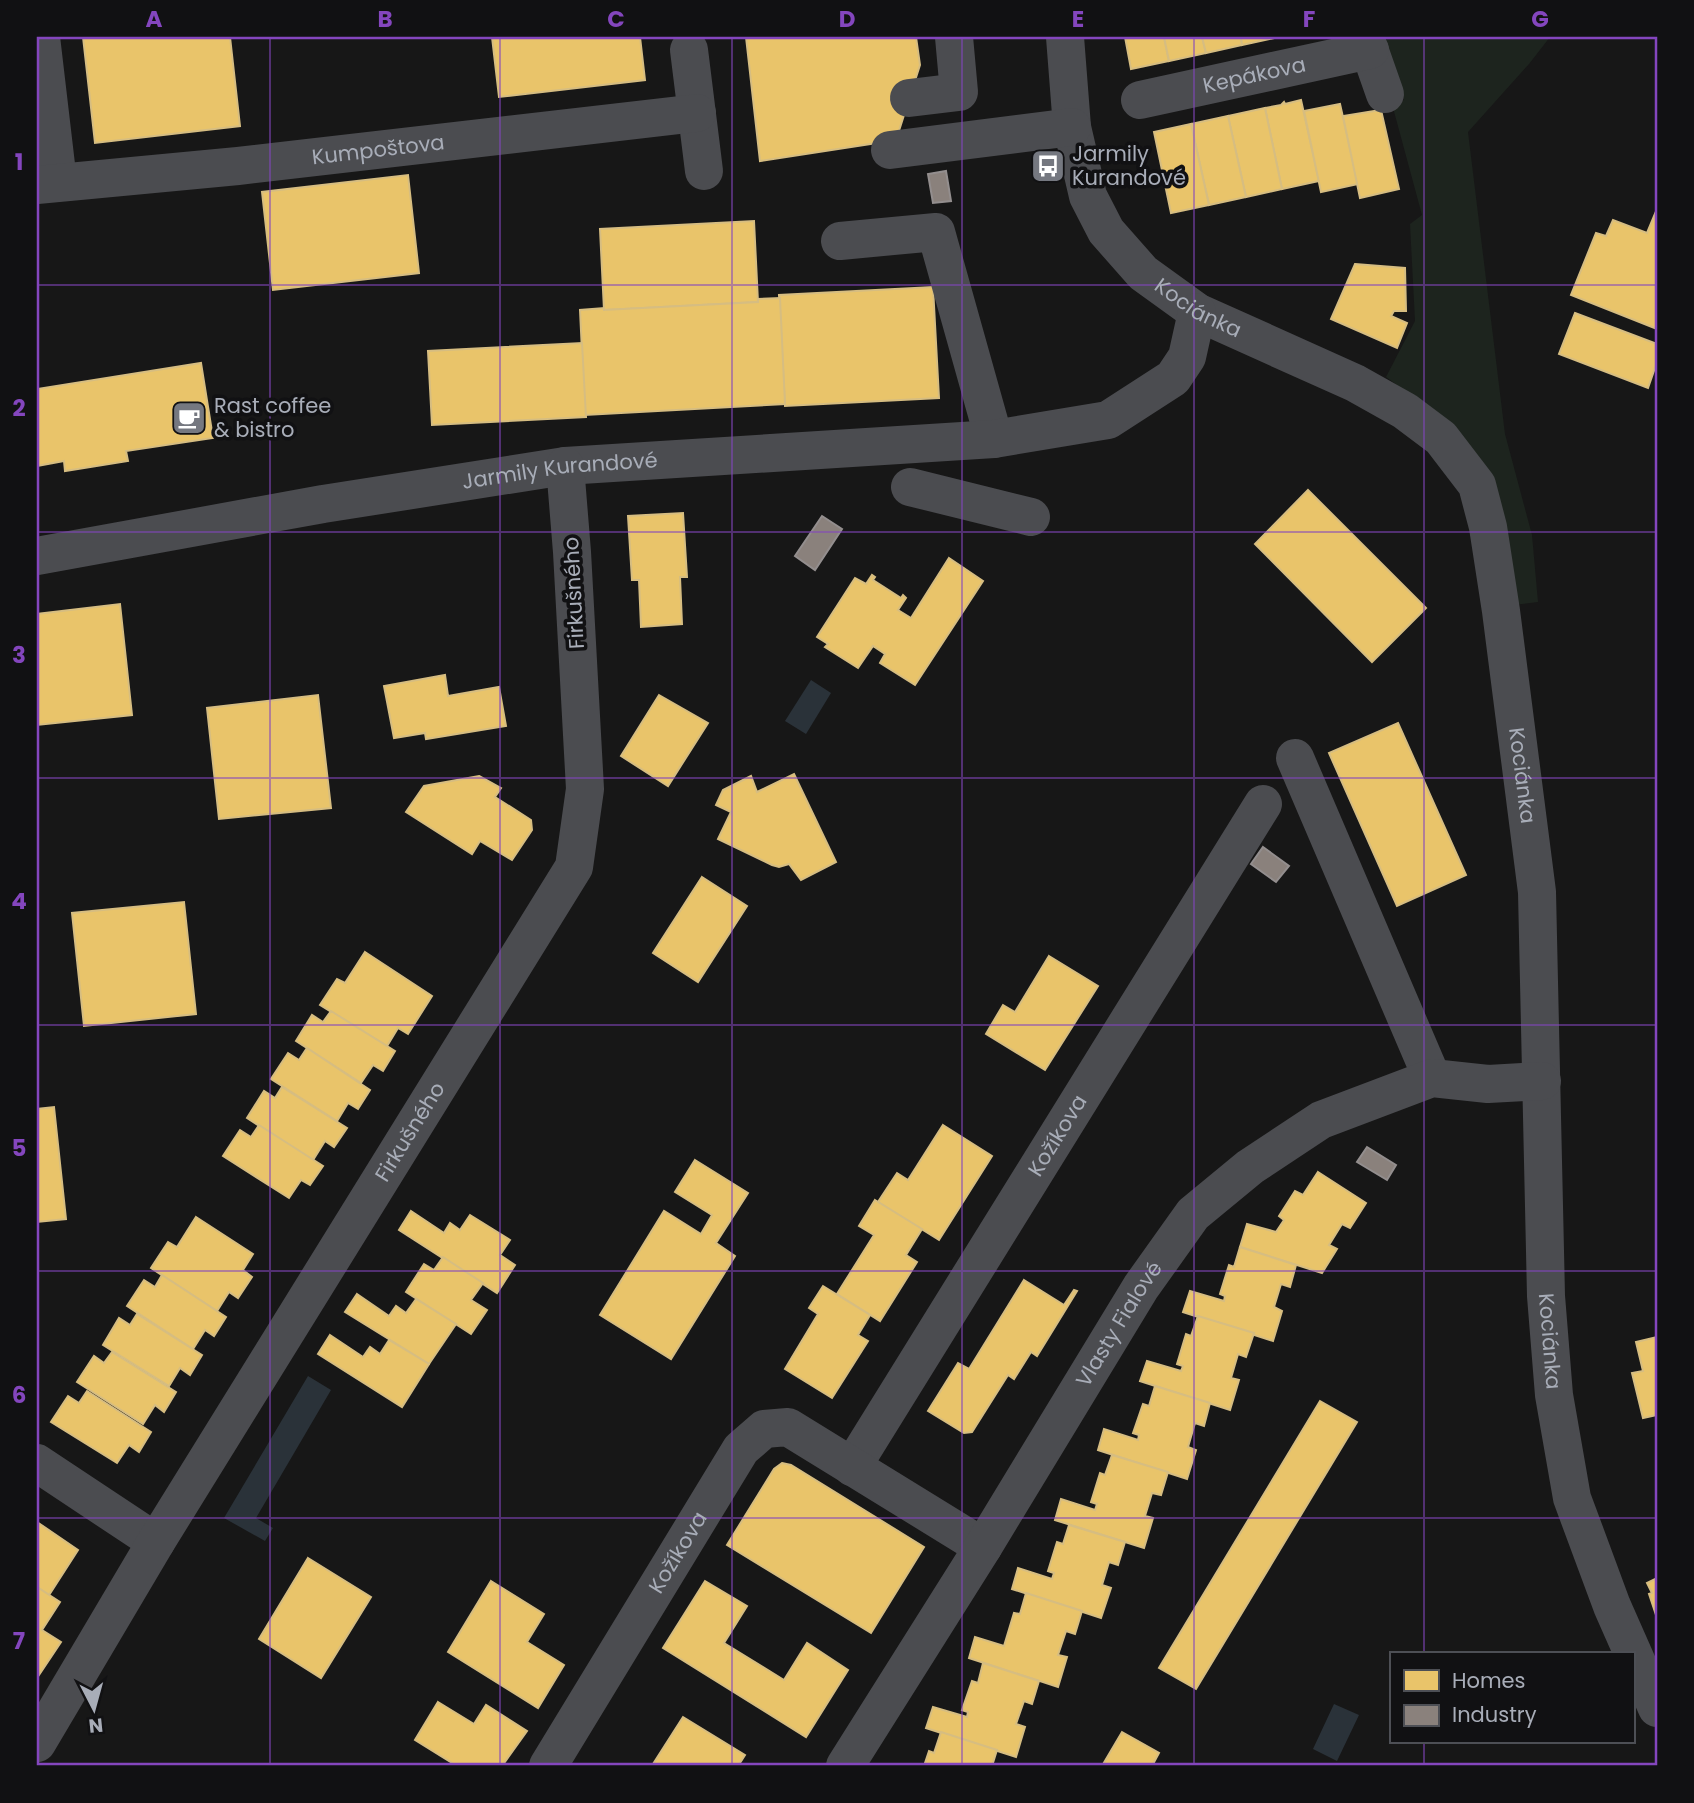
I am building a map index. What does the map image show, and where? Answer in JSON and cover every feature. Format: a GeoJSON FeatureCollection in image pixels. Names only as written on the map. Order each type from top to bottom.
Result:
{"type":"FeatureCollection","features":[{"type":"Feature","properties":{"kind":"street","name":"Kumpoštova"},"geometry":{"type":"LineString","coordinates":[[41,37],[47,184],[237,166],[697,113]]}},
{"type":"Feature","properties":{"kind":"street"},"geometry":{"type":"LineString","coordinates":[[909,98],[959,92],[954,37]]}},
{"type":"Feature","properties":{"kind":"street","name":"Kociánka"},"geometry":{"type":"LineString","coordinates":[[1065,37],[1072,127],[1088,196],[1106,231],[1143,273],[1197,312],[1355,383],[1405,411],[1441,438],[1477,485],[1488,527],[1501,611],[1537,892],[1546,1296],[1555,1395],[1572,1498],[1612,1606],[1632,1652]]}},
{"type":"Feature","properties":{"kind":"street","name":"Kepákova"},"geometry":{"type":"LineString","coordinates":[[1140,100],[1368,43],[1385,94]]}},
{"type":"Feature","properties":{"kind":"street"},"geometry":{"type":"LineString","coordinates":[[689,50],[704,171]]}},
{"type":"Feature","properties":{"kind":"street"},"geometry":{"type":"LineString","coordinates":[[891,150],[1072,127]]}},
{"type":"Feature","properties":{"kind":"street"},"geometry":{"type":"LineString","coordinates":[[840,241],[936,232],[993,439]]}},
{"type":"Feature","properties":{"kind":"street","name":"Jarmily Kurandové"},"geometry":{"type":"LineString","coordinates":[[37,556],[323,505],[565,466],[993,439],[1108,420],[1173,378],[1187,357],[1197,312]]}},
{"type":"Feature","properties":{"kind":"street","name":"Firkušného"},"geometry":{"type":"LineString","coordinates":[[37,1743],[156,1542],[574,867],[585,789],[565,466]]}},
{"type":"Feature","properties":{"kind":"street"},"geometry":{"type":"LineString","coordinates":[[910,487],[1031,517]]}},
{"type":"Feature","properties":{"kind":"street"},"geometry":{"type":"LineString","coordinates":[[1295,758],[1432,1078]]}},
{"type":"Feature","properties":{"kind":"street","name":"Kožíkova"},"geometry":{"type":"LineString","coordinates":[[852,1467],[1263,804]]}},
{"type":"Feature","properties":{"kind":"street","name":"Vlasty Fialové"},"geometry":{"type":"LineString","coordinates":[[845,1766],[983,1547],[1141,1287],[1193,1214],[1250,1167],[1321,1120],[1432,1078],[1488,1084],[1542,1081]]}},
{"type":"Feature","properties":{"kind":"street","name":"Kožíkova"},"geometry":{"type":"LineString","coordinates":[[548,1766],[741,1449],[764,1429],[789,1427],[983,1547]]}},
{"type":"Feature","properties":{"kind":"street"},"geometry":{"type":"LineString","coordinates":[[37,1463],[156,1542]]}},
{"type":"Feature","properties":{"kind":"street","name":"Kociánka"},"geometry":{"type":"LineString","coordinates":[[1634,1655],[1657,1707]]}},
{"type":"Feature","properties":{"kind":"shaded area"},"geometry":{"type":"Polygon","coordinates":[[[1380,37],[1550,37],[1468,132],[1505,434],[1532,535],[1538,602],[1514,605],[1419,401],[1386,377],[1415,321],[1410,224],[1422,215],[1392,104],[1404,100],[1380,37]]]}},
{"type":"Feature","properties":{"kind":"shaded area"},"geometry":{"type":"Polygon","coordinates":[[[811,680],[831,693],[806,734],[785,721],[811,680]]]}},
{"type":"Feature","properties":{"kind":"shaded area"},"geometry":{"type":"Polygon","coordinates":[[[308,1376],[331,1390],[256,1518],[273,1528],[265,1541],[224,1518],[308,1376]]]}},
{"type":"Feature","properties":{"kind":"shaded area"},"geometry":{"type":"Polygon","coordinates":[[[1334,1704],[1359,1715],[1337,1761],[1313,1749],[1334,1704]]]}},
{"type":"Feature","properties":{"kind":"building: Homes"},"geometry":{"type":"Polygon","coordinates":[[[83,37],[230,37],[240,126],[95,143],[83,37]]]}},
{"type":"Feature","properties":{"kind":"building: Homes"},"geometry":{"type":"Polygon","coordinates":[[[492,37],[640,37],[645,80],[499,97],[492,37]]]}},
{"type":"Feature","properties":{"kind":"building: Homes"},"geometry":{"type":"Polygon","coordinates":[[[746,37],[916,37],[920,65],[896,140],[760,161],[746,37]]]}},
{"type":"Feature","properties":{"kind":"building: Homes"},"geometry":{"type":"Polygon","coordinates":[[[1125,37],[1164,37],[1169,61],[1131,69],[1125,37]]]}},
{"type":"Feature","properties":{"kind":"building: Homes"},"geometry":{"type":"Polygon","coordinates":[[[1164,37],[1202,37],[1206,53],[1169,61],[1164,37]]]}},
{"type":"Feature","properties":{"kind":"building: Homes"},"geometry":{"type":"Polygon","coordinates":[[[1202,37],[1241,37],[1242,45],[1206,53],[1202,37]]]}},
{"type":"Feature","properties":{"kind":"building: Homes"},"geometry":{"type":"Polygon","coordinates":[[[1241,37],[1279,37],[1242,45],[1241,37]]]}},
{"type":"Feature","properties":{"kind":"building: Homes"},"geometry":{"type":"Polygon","coordinates":[[[1301,100],[1319,181],[1282,189],[1265,108],[1301,100]]]}},
{"type":"Feature","properties":{"kind":"building: Homes"},"geometry":{"type":"Polygon","coordinates":[[[1340,104],[1358,184],[1321,192],[1304,111],[1340,104]]]}},
{"type":"Feature","properties":{"kind":"building: Homes"},"geometry":{"type":"Polygon","coordinates":[[[1265,108],[1282,189],[1246,197],[1228,116],[1265,108]]]}},
{"type":"Feature","properties":{"kind":"building: Homes"},"geometry":{"type":"Polygon","coordinates":[[[1381,110],[1399,189],[1360,198],[1343,116],[1381,110]]]}},
{"type":"Feature","properties":{"kind":"building: Homes"},"geometry":{"type":"Polygon","coordinates":[[[1228,116],[1246,197],[1209,205],[1191,124],[1228,116]]]}},
{"type":"Feature","properties":{"kind":"building: Homes"},"geometry":{"type":"Polygon","coordinates":[[[1191,124],[1209,205],[1171,213],[1154,132],[1191,124]]]}},
{"type":"Feature","properties":{"kind":"building: Homes"},"geometry":{"type":"Polygon","coordinates":[[[408,175],[419,273],[273,290],[262,192],[408,175]]]}},
{"type":"Feature","properties":{"kind":"building: Homes"},"geometry":{"type":"Polygon","coordinates":[[[1657,209],[1657,329],[1571,295],[1596,233],[1606,236],[1613,220],[1647,233],[1657,209]]]}},
{"type":"Feature","properties":{"kind":"building: Homes"},"geometry":{"type":"Polygon","coordinates":[[[754,221],[758,302],[604,310],[600,229],[754,221]]]}},
{"type":"Feature","properties":{"kind":"building: Homes"},"geometry":{"type":"Polygon","coordinates":[[[1355,264],[1405,268],[1406,311],[1394,311],[1391,316],[1407,323],[1397,348],[1331,319],[1355,264]]]}},
{"type":"Feature","properties":{"kind":"building: Homes"},"geometry":{"type":"Polygon","coordinates":[[[933,287],[939,398],[785,406],[779,295],[933,287]]]}},
{"type":"Feature","properties":{"kind":"building: Homes"},"geometry":{"type":"Polygon","coordinates":[[[780,298],[785,404],[585,415],[580,310],[758,302],[758,299],[780,298]]]}},
{"type":"Feature","properties":{"kind":"building: Homes"},"geometry":{"type":"Polygon","coordinates":[[[1575,313],[1657,344],[1657,362],[1648,388],[1559,354],[1575,313]]]}},
{"type":"Feature","properties":{"kind":"building: Homes"},"geometry":{"type":"Polygon","coordinates":[[[582,343],[586,417],[432,425],[428,351],[582,343]]]}},
{"type":"Feature","properties":{"kind":"building: Homes"},"geometry":{"type":"Polygon","coordinates":[[[201,363],[213,438],[126,451],[128,461],[65,471],[64,461],[37,466],[37,389],[201,363]]]}},
{"type":"Feature","properties":{"kind":"building: Homes"},"geometry":{"type":"Polygon","coordinates":[[[1308,490],[1426,608],[1372,662],[1255,544],[1308,490]]]}},
{"type":"Feature","properties":{"kind":"building: Homes"},"geometry":{"type":"Polygon","coordinates":[[[683,513],[687,577],[680,577],[682,624],[641,627],[639,580],[632,580],[628,516],[683,513]]]}},
{"type":"Feature","properties":{"kind":"building: Homes"},"geometry":{"type":"Polygon","coordinates":[[[949,558],[983,581],[915,685],[880,663],[885,654],[873,646],[858,668],[825,647],[828,644],[817,637],[855,578],[866,584],[872,575],[875,577],[873,580],[901,598],[903,595],[906,598],[898,610],[911,618],[949,558]]]}},
{"type":"Feature","properties":{"kind":"building: Homes"},"geometry":{"type":"Polygon","coordinates":[[[120,604],[132,715],[37,725],[37,614],[120,604]]]}},
{"type":"Feature","properties":{"kind":"building: Homes"},"geometry":{"type":"Polygon","coordinates":[[[445,675],[448,696],[499,687],[506,726],[426,739],[425,733],[394,738],[384,686],[445,675]]]}},
{"type":"Feature","properties":{"kind":"building: Homes"},"geometry":{"type":"Polygon","coordinates":[[[318,695],[331,808],[219,819],[207,708],[318,695]]]}},
{"type":"Feature","properties":{"kind":"building: Homes"},"geometry":{"type":"Polygon","coordinates":[[[659,695],[708,723],[668,786],[621,756],[659,695]]]}},
{"type":"Feature","properties":{"kind":"building: Homes"},"geometry":{"type":"Polygon","coordinates":[[[1398,723],[1466,875],[1397,906],[1329,753],[1398,723]]]}},
{"type":"Feature","properties":{"kind":"building: Homes"},"geometry":{"type":"Polygon","coordinates":[[[794,774],[836,862],[801,880],[789,864],[779,867],[772,865],[718,839],[731,812],[716,805],[723,790],[751,776],[757,792],[794,774]]]}},
{"type":"Feature","properties":{"kind":"building: Homes"},"geometry":{"type":"Polygon","coordinates":[[[479,776],[501,788],[495,797],[531,820],[532,830],[512,860],[480,841],[472,854],[406,812],[424,786],[479,776]]]}},
{"type":"Feature","properties":{"kind":"building: Homes"},"geometry":{"type":"Polygon","coordinates":[[[702,877],[747,906],[698,982],[653,953],[702,877]]]}},
{"type":"Feature","properties":{"kind":"building: Homes"},"geometry":{"type":"Polygon","coordinates":[[[184,902],[196,1014],[84,1026],[72,913],[184,902]]]}},
{"type":"Feature","properties":{"kind":"building: Homes"},"geometry":{"type":"Polygon","coordinates":[[[365,952],[432,996],[408,1034],[398,1028],[387,1046],[320,1005],[337,979],[345,983],[365,952]]]}},
{"type":"Feature","properties":{"kind":"building: Homes"},"geometry":{"type":"Polygon","coordinates":[[[1049,956],[1098,986],[1045,1070],[986,1034],[1003,1005],[1015,1012],[1049,956]]]}},
{"type":"Feature","properties":{"kind":"building: Homes"},"geometry":{"type":"Polygon","coordinates":[[[331,1011],[395,1051],[383,1071],[373,1065],[361,1083],[296,1041],[312,1015],[323,1022],[331,1011]]]}},
{"type":"Feature","properties":{"kind":"building: Homes"},"geometry":{"type":"Polygon","coordinates":[[[307,1048],[370,1090],[358,1109],[348,1103],[337,1121],[271,1079],[288,1053],[299,1060],[307,1048]]]}},
{"type":"Feature","properties":{"kind":"building: Homes"},"geometry":{"type":"Polygon","coordinates":[[[282,1087],[347,1128],[334,1147],[325,1141],[313,1160],[247,1118],[264,1091],[275,1098],[282,1087]]]}},
{"type":"Feature","properties":{"kind":"building: Homes"},"geometry":{"type":"Polygon","coordinates":[[[54,1107],[66,1219],[37,1222],[37,1109],[54,1107]]]}},
{"type":"Feature","properties":{"kind":"building: Homes"},"geometry":{"type":"Polygon","coordinates":[[[259,1125],[323,1166],[310,1185],[301,1180],[289,1198],[223,1156],[240,1130],[251,1137],[259,1125]]]}},
{"type":"Feature","properties":{"kind":"building: Homes"},"geometry":{"type":"Polygon","coordinates":[[[943,1125],[992,1156],[939,1240],[878,1202],[897,1173],[908,1180],[943,1125]]]}},
{"type":"Feature","properties":{"kind":"building: Homes"},"geometry":{"type":"Polygon","coordinates":[[[695,1160],[748,1193],[716,1243],[735,1256],[671,1359],[600,1315],[664,1211],[701,1234],[712,1215],[675,1192],[695,1160]]]}},
{"type":"Feature","properties":{"kind":"building: Homes"},"geometry":{"type":"Polygon","coordinates":[[[1318,1172],[1366,1203],[1350,1228],[1342,1224],[1329,1245],[1337,1249],[1322,1273],[1240,1247],[1247,1224],[1276,1232],[1284,1220],[1279,1216],[1295,1191],[1303,1195],[1318,1172]]]}},
{"type":"Feature","properties":{"kind":"building: Homes"},"geometry":{"type":"Polygon","coordinates":[[[875,1200],[922,1229],[906,1255],[917,1262],[880,1321],[837,1294],[874,1235],[859,1226],[875,1200]]]}},
{"type":"Feature","properties":{"kind":"building: Homes"},"geometry":{"type":"Polygon","coordinates":[[[411,1211],[444,1233],[450,1223],[460,1230],[470,1215],[510,1240],[500,1255],[515,1265],[497,1293],[399,1230],[411,1211]]]}},
{"type":"Feature","properties":{"kind":"building: Homes"},"geometry":{"type":"Polygon","coordinates":[[[196,1217],[253,1254],[243,1270],[252,1277],[238,1298],[229,1292],[217,1311],[151,1268],[168,1242],[177,1247],[196,1217]]]}},
{"type":"Feature","properties":{"kind":"building: Homes"},"geometry":{"type":"Polygon","coordinates":[[[1240,1247],[1296,1265],[1290,1287],[1281,1284],[1274,1307],[1282,1311],[1273,1341],[1183,1312],[1190,1291],[1224,1301],[1225,1296],[1220,1294],[1229,1265],[1234,1267],[1240,1247]]]}},
{"type":"Feature","properties":{"kind":"building: Homes"},"geometry":{"type":"Polygon","coordinates":[[[443,1257],[483,1283],[471,1300],[487,1310],[471,1334],[406,1292],[424,1264],[434,1270],[443,1257]]]}},
{"type":"Feature","properties":{"kind":"building: Homes"},"geometry":{"type":"Polygon","coordinates":[[[162,1275],[226,1317],[214,1336],[205,1330],[193,1349],[127,1306],[144,1280],[155,1287],[162,1275]]]}},
{"type":"Feature","properties":{"kind":"building: Homes"},"geometry":{"type":"Polygon","coordinates":[[[1024,1280],[1064,1305],[1074,1290],[1077,1291],[1037,1356],[1031,1352],[1014,1379],[1008,1375],[972,1432],[964,1433],[928,1411],[958,1363],[969,1369],[1024,1280]]]}},
{"type":"Feature","properties":{"kind":"building: Homes"},"geometry":{"type":"Polygon","coordinates":[[[823,1286],[870,1315],[858,1335],[868,1341],[832,1398],[785,1369],[818,1314],[809,1308],[823,1286]]]}},
{"type":"Feature","properties":{"kind":"building: Homes"},"geometry":{"type":"Polygon","coordinates":[[[357,1294],[389,1316],[396,1306],[406,1313],[416,1299],[456,1324],[429,1364],[345,1312],[357,1294]]]}},
{"type":"Feature","properties":{"kind":"building: Homes"},"geometry":{"type":"Polygon","coordinates":[[[137,1314],[202,1355],[190,1375],[180,1368],[169,1386],[103,1345],[119,1318],[130,1325],[137,1314]]]}},
{"type":"Feature","properties":{"kind":"building: Homes"},"geometry":{"type":"Polygon","coordinates":[[[1198,1316],[1254,1333],[1246,1357],[1238,1354],[1231,1378],[1239,1380],[1230,1410],[1140,1381],[1147,1361],[1181,1371],[1183,1366],[1177,1364],[1186,1334],[1191,1336],[1198,1316]]]}},
{"type":"Feature","properties":{"kind":"building: Homes"},"geometry":{"type":"Polygon","coordinates":[[[330,1335],[363,1357],[370,1347],[380,1354],[389,1340],[429,1364],[402,1407],[318,1354],[330,1335]]]}},
{"type":"Feature","properties":{"kind":"building: Homes"},"geometry":{"type":"Polygon","coordinates":[[[1657,1337],[1657,1415],[1643,1418],[1632,1373],[1643,1371],[1636,1342],[1657,1337]]]}},
{"type":"Feature","properties":{"kind":"building: Homes"},"geometry":{"type":"Polygon","coordinates":[[[112,1352],[176,1392],[164,1412],[155,1405],[143,1424],[77,1382],[94,1356],[104,1363],[112,1352]]]}},
{"type":"Feature","properties":{"kind":"building: Homes"},"geometry":{"type":"Polygon","coordinates":[[[1155,1386],[1210,1403],[1204,1426],[1195,1423],[1188,1447],[1196,1450],[1187,1479],[1098,1450],[1104,1429],[1138,1440],[1139,1435],[1133,1433],[1143,1404],[1149,1406],[1155,1386]]]}},
{"type":"Feature","properties":{"kind":"building: Homes"},"geometry":{"type":"Polygon","coordinates":[[[87,1391],[151,1432],[139,1452],[129,1445],[117,1463],[51,1422],[68,1396],[79,1403],[87,1391]]]}},
{"type":"Feature","properties":{"kind":"building: Homes"},"geometry":{"type":"Polygon","coordinates":[[[1320,1401],[1357,1422],[1196,1689],[1159,1668],[1320,1401]]]}},
{"type":"Feature","properties":{"kind":"building: Homes"},"geometry":{"type":"Polygon","coordinates":[[[1112,1455],[1168,1472],[1161,1495],[1152,1493],[1145,1516],[1153,1518],[1144,1548],[1055,1520],[1061,1499],[1095,1510],[1097,1504],[1091,1502],[1100,1473],[1105,1475],[1112,1455]]]}},
{"type":"Feature","properties":{"kind":"building: Homes"},"geometry":{"type":"Polygon","coordinates":[[[782,1463],[791,1465],[924,1547],[871,1633],[727,1545],[774,1469],[782,1463]]]}},
{"type":"Feature","properties":{"kind":"building: Homes"},"geometry":{"type":"Polygon","coordinates":[[[37,1522],[78,1550],[49,1595],[37,1587],[37,1522]]]}},
{"type":"Feature","properties":{"kind":"building: Homes"},"geometry":{"type":"Polygon","coordinates":[[[1069,1525],[1125,1542],[1118,1565],[1109,1562],[1102,1585],[1111,1588],[1101,1618],[1012,1589],[1018,1568],[1052,1579],[1054,1573],[1048,1571],[1057,1542],[1063,1544],[1069,1525]]]}},
{"type":"Feature","properties":{"kind":"building: Homes"},"geometry":{"type":"Polygon","coordinates":[[[308,1558],[371,1597],[321,1678],[259,1639],[308,1558]]]}},
{"type":"Feature","properties":{"kind":"building: Homes"},"geometry":{"type":"Polygon","coordinates":[[[1657,1578],[1657,1618],[1647,1583],[1657,1578]]]}},
{"type":"Feature","properties":{"kind":"building: Homes"},"geometry":{"type":"Polygon","coordinates":[[[491,1581],[544,1614],[527,1642],[564,1665],[538,1708],[448,1652],[491,1581]]]}},
{"type":"Feature","properties":{"kind":"building: Homes"},"geometry":{"type":"Polygon","coordinates":[[[705,1581],[747,1606],[724,1643],[784,1680],[807,1643],[848,1670],[806,1737],[663,1648],[705,1581]]]}},
{"type":"Feature","properties":{"kind":"building: Homes"},"geometry":{"type":"Polygon","coordinates":[[[37,1587],[60,1602],[42,1630],[61,1642],[37,1678],[37,1587]]]}},
{"type":"Feature","properties":{"kind":"building: Homes"},"geometry":{"type":"Polygon","coordinates":[[[1026,1593],[1082,1611],[1075,1634],[1066,1631],[1058,1655],[1067,1657],[1058,1687],[969,1658],[975,1637],[1004,1646],[1014,1613],[1020,1614],[1026,1593]]]}},
{"type":"Feature","properties":{"kind":"building: Homes"},"geometry":{"type":"Polygon","coordinates":[[[983,1663],[1039,1681],[1032,1704],[1024,1701],[1016,1724],[1025,1727],[1016,1757],[926,1728],[933,1707],[967,1717],[968,1712],[962,1710],[972,1681],[978,1683],[983,1663]]]}},
{"type":"Feature","properties":{"kind":"building: Homes"},"geometry":{"type":"Polygon","coordinates":[[[438,1702],[474,1724],[486,1705],[527,1731],[502,1766],[457,1766],[415,1740],[438,1702]]]}},
{"type":"Feature","properties":{"kind":"building: Homes"},"geometry":{"type":"Polygon","coordinates":[[[683,1717],[745,1755],[738,1766],[653,1764],[683,1717]]]}},
{"type":"Feature","properties":{"kind":"building: Homes"},"geometry":{"type":"Polygon","coordinates":[[[941,1732],[997,1750],[992,1766],[924,1766],[929,1751],[934,1753],[941,1732]]]}},
{"type":"Feature","properties":{"kind":"building: Homes"},"geometry":{"type":"Polygon","coordinates":[[[1122,1732],[1159,1753],[1152,1766],[1102,1766],[1122,1732]]]}},
{"type":"Feature","properties":{"kind":"building: Industry"},"geometry":{"type":"Polygon","coordinates":[[[946,171],[951,201],[933,203],[928,174],[946,171]]]}},
{"type":"Feature","properties":{"kind":"building: Industry"},"geometry":{"type":"Polygon","coordinates":[[[822,516],[842,529],[815,570],[795,556],[822,516]]]}},
{"type":"Feature","properties":{"kind":"building: Industry"},"geometry":{"type":"Polygon","coordinates":[[[1263,847],[1289,866],[1276,882],[1251,864],[1263,847]]]}},
{"type":"Feature","properties":{"kind":"building: Industry"},"geometry":{"type":"Polygon","coordinates":[[[1367,1147],[1396,1165],[1387,1180],[1357,1162],[1367,1147]]]}},
{"type":"Feature","properties":{"kind":"place","name":"Jarmily Kurandové"},"geometry":{"type":"Point","coordinates":[1048,166]}},
{"type":"Feature","properties":{"kind":"place","name":"Rast coffee & bistro"},"geometry":{"type":"Point","coordinates":[189,418]}}]}
